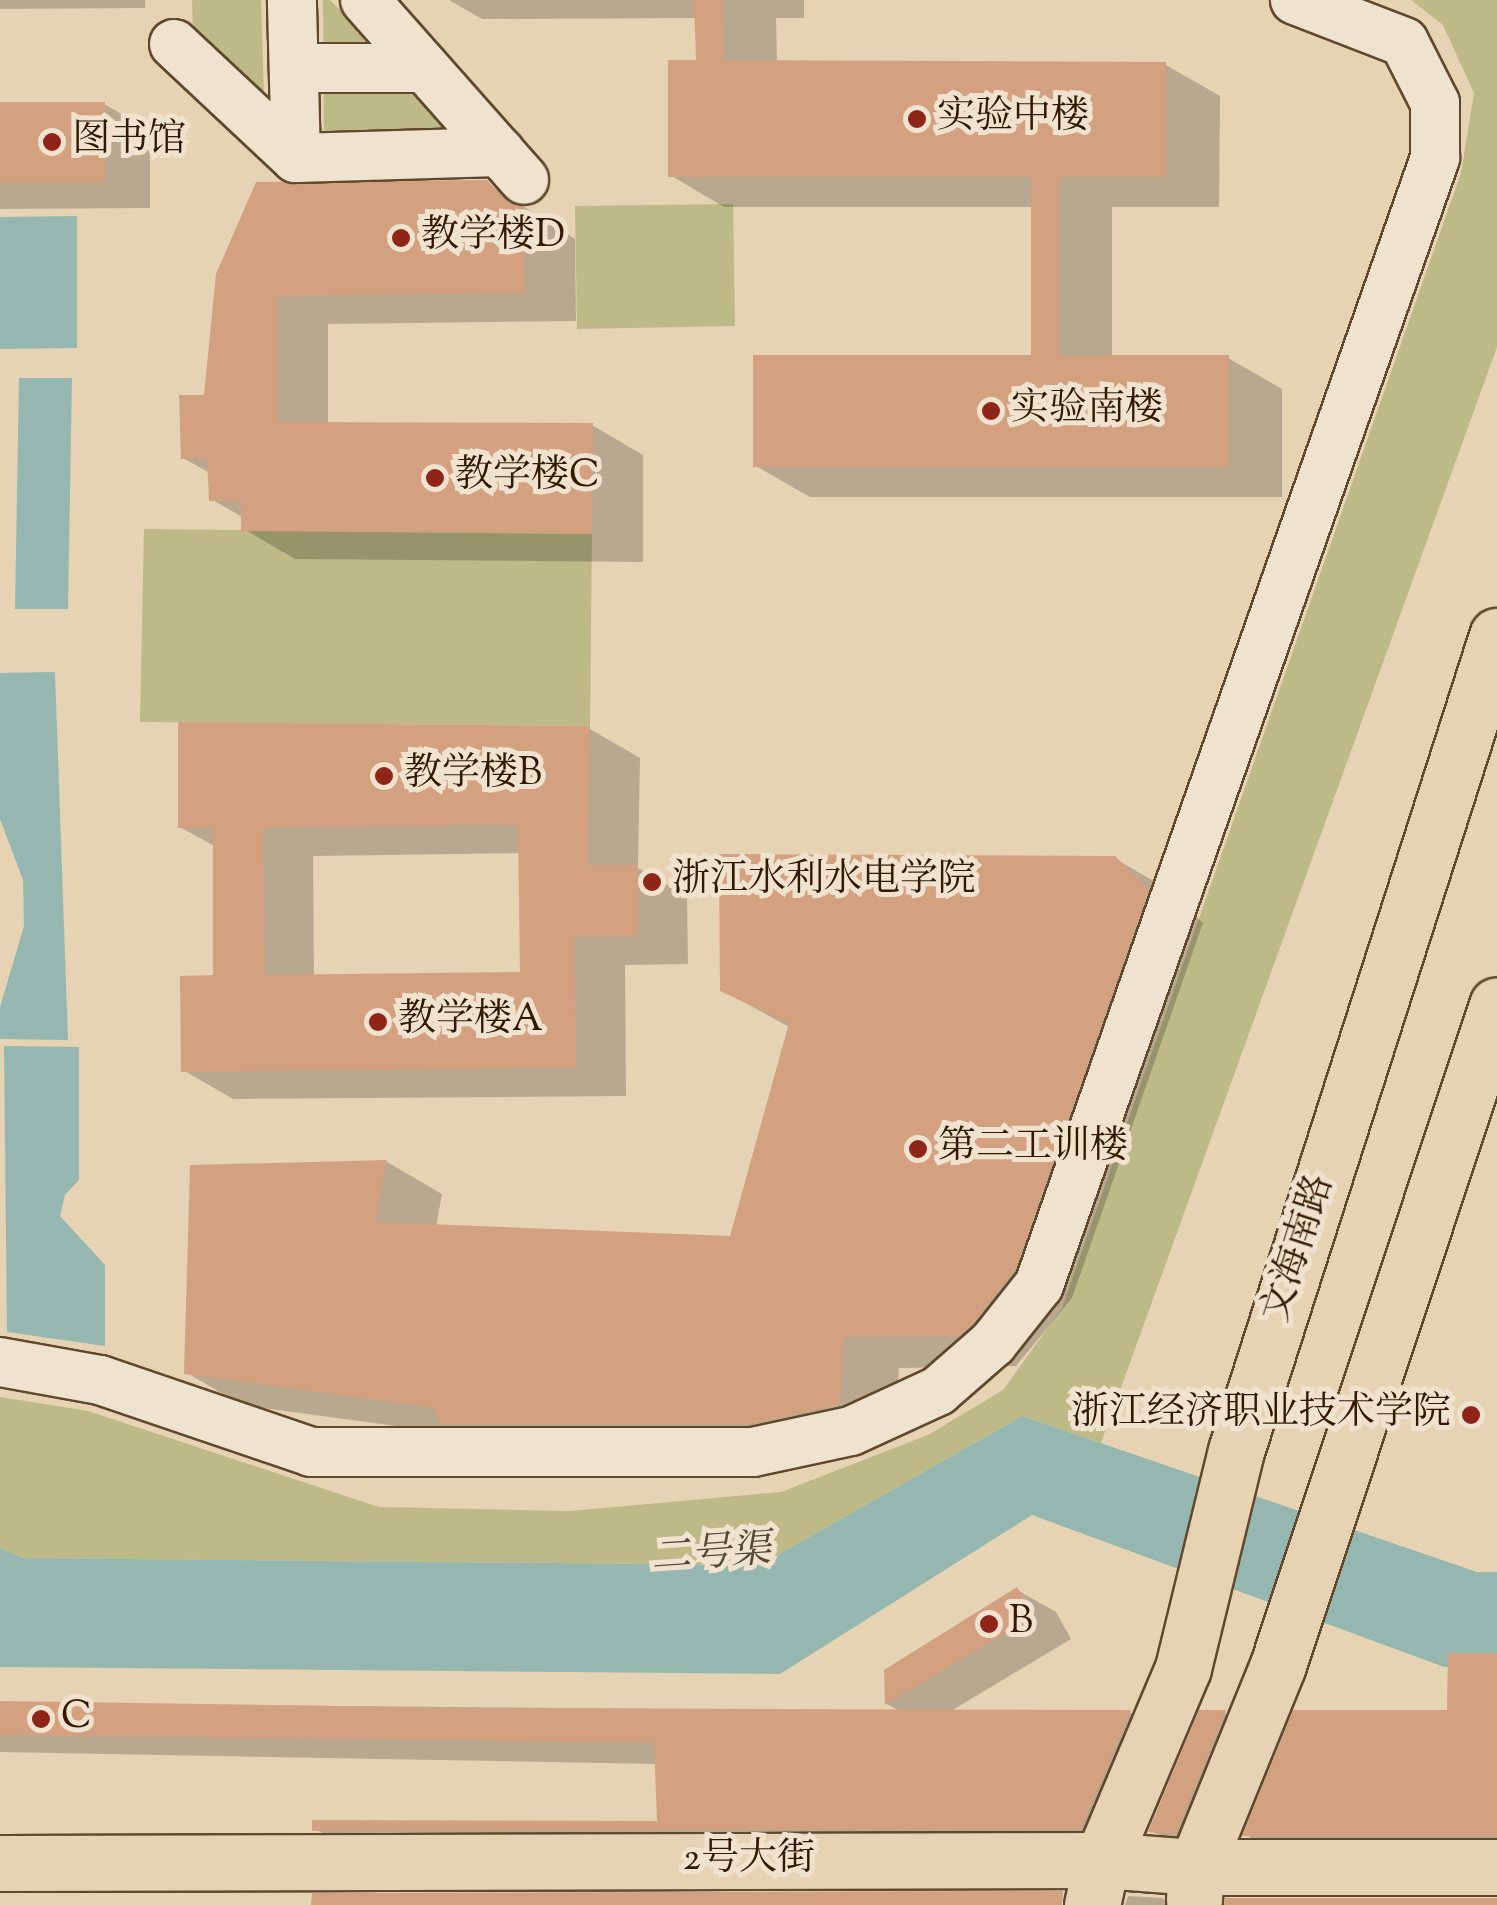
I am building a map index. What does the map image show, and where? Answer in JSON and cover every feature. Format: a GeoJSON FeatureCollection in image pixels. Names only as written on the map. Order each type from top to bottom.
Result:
{"type":"FeatureCollection","features":[{"type":"Feature","properties":{"kind":"main road","name":"文海南路"},"geometry":{"type":"LineString","coordinates":[[1097,1882],[1183,1668],[1236,1451],[1497,636]]}},
{"type":"Feature","properties":{"kind":"main road"},"geometry":{"type":"LineString","coordinates":[[1195,1886],[1278,1666],[1497,1005]]}},
{"type":"Feature","properties":{"kind":"main road","name":"2号大街"},"geometry":{"type":"LineString","coordinates":[[0,1863],[1195,1886],[1497,1867]]}},
{"type":"Feature","properties":{"kind":"street"},"geometry":{"type":"LineString","coordinates":[[292,0],[296,158]]}},
{"type":"Feature","properties":{"kind":"street"},"geometry":{"type":"LineString","coordinates":[[174,44],[296,158],[512,166],[365,0]]}},
{"type":"Feature","properties":{"kind":"street"},"geometry":{"type":"LineString","coordinates":[[0,1362],[100,1380],[311,1452],[753,1452],[851,1431],[904,1408],[938,1392],[993,1343],[1039,1285],[1436,158],[1436,103],[1404,42],[1294,0]]}},
{"type":"Feature","properties":{"kind":"street"},"geometry":{"type":"LineString","coordinates":[[294,68],[425,68]]}},
{"type":"Feature","properties":{"kind":"shaded area"},"geometry":{"type":"Polygon","coordinates":[[[192,0],[261,0],[264,99],[193,30],[192,0]]]}},
{"type":"Feature","properties":{"kind":"shaded area"},"geometry":{"type":"Polygon","coordinates":[[[323,0],[330,0],[479,152],[324,157],[323,0]]]}},
{"type":"Feature","properties":{"kind":"shaded area"},"geometry":{"type":"Polygon","coordinates":[[[1411,0],[1497,0],[1497,347],[1101,1443],[1022,1416],[760,1565],[23,1558],[0,1548],[0,1397],[88,1411],[379,1507],[570,1511],[781,1492],[928,1435],[1003,1390],[1062,1308],[1461,173],[1474,93],[1443,25],[1411,0]]]}},
{"type":"Feature","properties":{"kind":"shaded area"},"geometry":{"type":"Polygon","coordinates":[[[733,204],[735,326],[577,329],[575,206],[733,204]]]}},
{"type":"Feature","properties":{"kind":"shaded area"},"geometry":{"type":"Polygon","coordinates":[[[144,529],[592,534],[590,726],[140,722],[144,529]]]}},
{"type":"Feature","properties":{"kind":"water"},"geometry":{"type":"Polygon","coordinates":[[[77,216],[77,348],[0,349],[0,217],[77,216]]]}},
{"type":"Feature","properties":{"kind":"water"},"geometry":{"type":"Polygon","coordinates":[[[19,378],[72,378],[68,609],[15,609],[19,378]]]}},
{"type":"Feature","properties":{"kind":"water"},"geometry":{"type":"Polygon","coordinates":[[[55,672],[68,1040],[0,1039],[0,1007],[24,926],[23,880],[0,819],[0,673],[55,672]]]}},
{"type":"Feature","properties":{"kind":"water"},"geometry":{"type":"Polygon","coordinates":[[[4,1046],[79,1047],[79,1180],[65,1195],[60,1216],[105,1265],[105,1346],[7,1332],[4,1046]]]}},
{"type":"Feature","properties":{"kind":"water"},"geometry":{"type":"Polygon","coordinates":[[[1022,1416],[1477,1572],[1497,1572],[1497,1667],[1444,1667],[1032,1515],[780,1674],[0,1667],[0,1548],[23,1558],[760,1565],[1022,1416]]]}},
{"type":"Feature","properties":{"kind":"building"},"geometry":{"type":"Polygon","coordinates":[[[694,0],[723,0],[724,60],[1166,62],[1166,177],[1059,177],[1059,355],[1229,355],[1229,467],[753,467],[753,355],[1031,355],[1031,177],[668,177],[668,60],[696,60],[694,0]]]}},
{"type":"Feature","properties":{"kind":"building","name":"图书馆"},"geometry":{"type":"Polygon","coordinates":[[[0,102],[105,102],[105,183],[0,183],[0,102]]]}},
{"type":"Feature","properties":{"kind":"building"},"geometry":{"type":"Polygon","coordinates":[[[487,180],[504,199],[524,207],[525,293],[278,296],[278,422],[593,423],[592,534],[241,531],[241,501],[209,501],[207,459],[181,459],[179,395],[204,395],[216,274],[256,182],[487,180]]]}},
{"type":"Feature","properties":{"kind":"building"},"geometry":{"type":"Polygon","coordinates":[[[178,722],[590,726],[588,865],[638,865],[638,936],[575,937],[576,1068],[181,1072],[180,976],[213,975],[213,829],[178,828],[178,722]],[[518,825],[263,828],[265,975],[520,972],[518,825]]]}},
{"type":"Feature","properties":{"kind":"building","name":"第二工训楼"},"geometry":{"type":"Polygon","coordinates":[[[719,854],[1115,856],[1149,889],[1017,1266],[973,1324],[959,1336],[844,1337],[840,1405],[750,1424],[440,1424],[434,1408],[184,1374],[190,1165],[387,1160],[376,1222],[730,1236],[789,1023],[720,991],[719,854]]]}},
{"type":"Feature","properties":{"kind":"building"},"geometry":{"type":"Polygon","coordinates":[[[1017,1587],[1034,1616],[885,1705],[884,1670],[1017,1587]]]}},
{"type":"Feature","properties":{"kind":"building"},"geometry":{"type":"Polygon","coordinates":[[[1448,1653],[1497,1653],[1497,1836],[1242,1836],[1293,1710],[1447,1710],[1448,1653]]]}},
{"type":"Feature","properties":{"kind":"building"},"geometry":{"type":"Polygon","coordinates":[[[0,1701],[468,1708],[1131,1710],[1081,1829],[312,1831],[312,1820],[657,1821],[654,1743],[0,1735],[0,1701]]]}},
{"type":"Feature","properties":{"kind":"building"},"geometry":{"type":"Polygon","coordinates":[[[1199,1710],[1226,1710],[1176,1834],[1148,1832],[1199,1710]]]}},
{"type":"Feature","properties":{"kind":"building"},"geometry":{"type":"Polygon","coordinates":[[[1063,1891],[1062,1905],[311,1905],[312,1893],[1063,1891]]]}},
{"type":"Feature","properties":{"kind":"building"},"geometry":{"type":"Polygon","coordinates":[[[1225,1898],[1497,1898],[1497,1905],[1224,1905],[1225,1898]]]}},
{"type":"Feature","properties":{"kind":"place","name":"实验中楼"},"geometry":{"type":"Point","coordinates":[917,119]}},
{"type":"Feature","properties":{"kind":"place","name":"图书馆"},"geometry":{"type":"Point","coordinates":[52,142]}},
{"type":"Feature","properties":{"kind":"place","name":"教学楼D"},"geometry":{"type":"Point","coordinates":[401,238]}},
{"type":"Feature","properties":{"kind":"place","name":"实验南楼"},"geometry":{"type":"Point","coordinates":[991,411]}},
{"type":"Feature","properties":{"kind":"place","name":"教学楼C"},"geometry":{"type":"Point","coordinates":[435,478]}},
{"type":"Feature","properties":{"kind":"place","name":"教学楼B"},"geometry":{"type":"Point","coordinates":[384,776]}},
{"type":"Feature","properties":{"kind":"place","name":"浙江水利水电学院"},"geometry":{"type":"Point","coordinates":[652,882]}},
{"type":"Feature","properties":{"kind":"place","name":"教学楼A"},"geometry":{"type":"Point","coordinates":[378,1022]}},
{"type":"Feature","properties":{"kind":"place","name":"第二工训楼"},"geometry":{"type":"Point","coordinates":[918,1149]}},
{"type":"Feature","properties":{"kind":"place","name":"浙江经济职业技术学院"},"geometry":{"type":"Point","coordinates":[1471,1415]}},
{"type":"Feature","properties":{"kind":"place","name":"B"},"geometry":{"type":"Point","coordinates":[989,1624]}},
{"type":"Feature","properties":{"kind":"place","name":"C"},"geometry":{"type":"Point","coordinates":[41,1719]}},
{"type":"Feature","properties":{"kind":"water label","name":"二号渠"},"geometry":{"type":"Point","coordinates":[711,1556]}}]}
